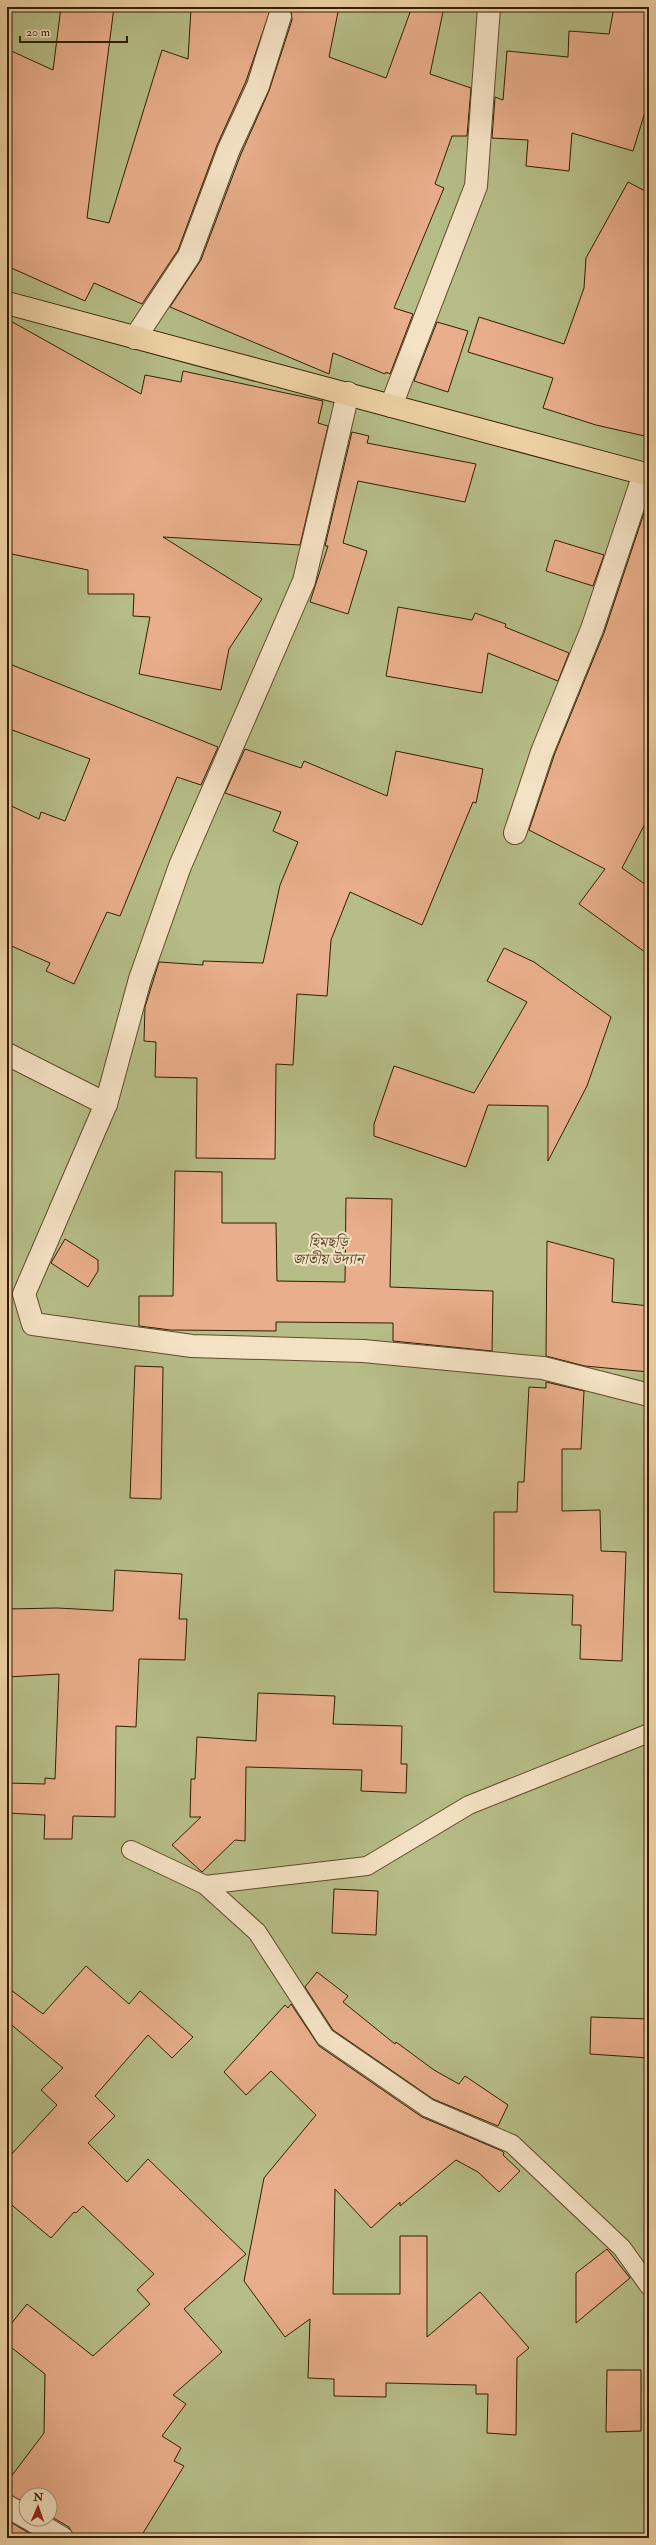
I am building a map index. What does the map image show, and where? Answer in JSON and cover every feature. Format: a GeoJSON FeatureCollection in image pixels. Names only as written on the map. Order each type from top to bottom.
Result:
{"type":"FeatureCollection","features":[{"type":"Feature","properties":{"kind":"main road"},"geometry":{"type":"LineString","coordinates":[[7,303],[647,474]]}},
{"type":"Feature","properties":{"kind":"street"},"geometry":{"type":"LineString","coordinates":[[390,406],[476,186],[489,7]]}},
{"type":"Feature","properties":{"kind":"street"},"geometry":{"type":"LineString","coordinates":[[135,338],[189,256],[229,150],[258,86],[280,16]]}},
{"type":"Feature","properties":{"kind":"street"},"geometry":{"type":"LineString","coordinates":[[348,393],[304,581],[180,866],[140,980],[106,1104],[24,1294],[33,1324],[192,1346],[363,1351],[543,1368],[649,1395]]}},
{"type":"Feature","properties":{"kind":"street"},"geometry":{"type":"LineString","coordinates":[[515,833],[542,752],[592,629],[647,474]]}},
{"type":"Feature","properties":{"kind":"street"},"geometry":{"type":"LineString","coordinates":[[7,1054],[106,1104]]}},
{"type":"Feature","properties":{"kind":"street"},"geometry":{"type":"LineString","coordinates":[[7,2506],[18,2512]]}},
{"type":"Feature","properties":{"kind":"street"},"geometry":{"type":"LineString","coordinates":[[43,2527],[62,2538]]}},
{"type":"Feature","properties":{"kind":"lane"},"geometry":{"type":"LineString","coordinates":[[205,1885],[367,1866],[468,1805],[649,1733]]}},
{"type":"Feature","properties":{"kind":"lane"},"geometry":{"type":"LineString","coordinates":[[131,1850],[205,1885],[257,1932],[325,2037],[428,2108],[512,2144],[622,2248],[649,2286]]}},
{"type":"Feature","properties":{"kind":"green space","name":"হিমছড়ি জাতীয় উদ্যান"},"geometry":{"type":"Polygon","coordinates":[[[7,7],[649,7],[649,2538],[7,2538],[7,7]]]}},
{"type":"Feature","properties":{"kind":"building"},"geometry":{"type":"Polygon","coordinates":[[[61,7],[114,7],[87,218],[109,223],[162,50],[188,59],[191,9],[243,11],[243,7],[271,8],[246,81],[217,145],[178,250],[142,304],[94,283],[85,301],[7,266],[7,49],[53,70],[61,7]]]}},
{"type":"Feature","properties":{"kind":"building"},"geometry":{"type":"Polygon","coordinates":[[[291,7],[339,7],[329,57],[386,78],[412,7],[444,7],[430,74],[471,88],[467,136],[452,136],[435,184],[444,188],[394,308],[413,314],[390,374],[386,372],[385,374],[333,353],[329,374],[170,307],[201,260],[241,154],[269,91],[292,20],[291,7]]]}},
{"type":"Feature","properties":{"kind":"building"},"geometry":{"type":"Polygon","coordinates":[[[614,7],[649,7],[649,99],[633,151],[572,133],[569,171],[526,166],[528,140],[492,138],[495,97],[503,100],[507,51],[568,57],[569,31],[609,34],[614,7]]]}},
{"type":"Feature","properties":{"kind":"building"},"geometry":{"type":"Polygon","coordinates":[[[628,182],[649,193],[649,437],[596,425],[543,408],[553,378],[468,352],[479,317],[564,344],[584,288],[586,258],[628,182]]]}},
{"type":"Feature","properties":{"kind":"building"},"geometry":{"type":"Polygon","coordinates":[[[7,319],[141,394],[145,375],[181,382],[183,371],[323,401],[318,423],[328,426],[300,545],[163,537],[262,599],[229,649],[221,690],[139,674],[150,617],[133,616],[134,594],[88,594],[88,570],[7,553],[7,319]]]}},
{"type":"Feature","properties":{"kind":"building"},"geometry":{"type":"Polygon","coordinates":[[[437,322],[468,331],[448,392],[414,381],[437,322]]]}},
{"type":"Feature","properties":{"kind":"building"},"geometry":{"type":"Polygon","coordinates":[[[352,432],[369,436],[367,443],[476,464],[465,502],[358,481],[343,543],[367,551],[348,614],[310,602],[328,546],[325,546],[352,432]]]}},
{"type":"Feature","properties":{"kind":"building"},"geometry":{"type":"Polygon","coordinates":[[[645,510],[649,510],[649,816],[622,868],[649,887],[649,955],[579,904],[605,869],[529,830],[555,753],[604,633],[645,510]]]}},
{"type":"Feature","properties":{"kind":"building"},"geometry":{"type":"Polygon","coordinates":[[[555,540],[604,555],[593,586],[546,571],[555,540]]]}},
{"type":"Feature","properties":{"kind":"building"},"geometry":{"type":"Polygon","coordinates":[[[398,607],[472,620],[475,613],[506,624],[505,627],[569,653],[558,681],[488,653],[482,693],[386,676],[398,607]]]}},
{"type":"Feature","properties":{"kind":"building"},"geometry":{"type":"Polygon","coordinates":[[[7,663],[218,747],[201,785],[177,777],[120,916],[107,912],[74,984],[46,971],[50,963],[7,944],[7,804],[39,819],[41,812],[65,821],[90,759],[7,728],[7,663]]]}},
{"type":"Feature","properties":{"kind":"building"},"geometry":{"type":"Polygon","coordinates":[[[245,749],[301,768],[304,761],[387,796],[396,751],[483,769],[476,803],[473,802],[422,925],[350,892],[331,940],[327,996],[297,994],[293,1065],[276,1064],[275,1159],[196,1158],[197,1078],[155,1077],[156,1042],[144,1041],[145,1007],[159,962],[203,965],[203,961],[263,963],[280,885],[298,842],[273,831],[281,812],[225,793],[245,749]]]}},
{"type":"Feature","properties":{"kind":"building"},"geometry":{"type":"Polygon","coordinates":[[[504,948],[534,962],[611,1017],[587,1086],[548,1161],[548,1106],[488,1105],[466,1167],[374,1136],[374,1124],[394,1066],[474,1093],[527,1002],[487,981],[504,948]]]}},
{"type":"Feature","properties":{"kind":"building"},"geometry":{"type":"Polygon","coordinates":[[[175,1171],[222,1172],[222,1223],[276,1223],[277,1281],[345,1282],[346,1198],[392,1199],[390,1287],[493,1291],[492,1351],[393,1341],[393,1323],[276,1322],[276,1331],[171,1330],[139,1326],[139,1296],[173,1296],[175,1171]]]}},
{"type":"Feature","properties":{"kind":"building"},"geometry":{"type":"Polygon","coordinates":[[[65,1239],[98,1260],[98,1271],[88,1287],[51,1263],[65,1239]]]}},
{"type":"Feature","properties":{"kind":"building"},"geometry":{"type":"Polygon","coordinates":[[[547,1241],[614,1259],[612,1302],[649,1306],[649,1372],[585,1366],[546,1356],[547,1241]]]}},
{"type":"Feature","properties":{"kind":"building"},"geometry":{"type":"Polygon","coordinates":[[[135,1366],[163,1367],[161,1499],[130,1498],[135,1366]]]}},
{"type":"Feature","properties":{"kind":"building"},"geometry":{"type":"Polygon","coordinates":[[[546,1382],[584,1391],[581,1449],[562,1449],[562,1511],[600,1510],[601,1551],[626,1552],[622,1661],[580,1659],[581,1625],[572,1625],[573,1595],[494,1592],[494,1512],[517,1512],[518,1482],[524,1482],[529,1387],[546,1388],[546,1382]]]}},
{"type":"Feature","properties":{"kind":"building"},"geometry":{"type":"Polygon","coordinates":[[[115,1570],[182,1574],[179,1619],[187,1619],[185,1660],[139,1659],[136,1727],[116,1726],[115,1817],[73,1816],[72,1839],[44,1839],[45,1815],[7,1813],[7,1783],[45,1784],[45,1778],[55,1779],[59,1674],[7,1677],[7,1609],[57,1608],[113,1611],[115,1570]]]}},
{"type":"Feature","properties":{"kind":"building"},"geometry":{"type":"Polygon","coordinates":[[[258,1693],[335,1696],[333,1724],[402,1726],[401,1764],[407,1764],[406,1793],[361,1791],[362,1770],[246,1767],[245,1841],[235,1840],[202,1872],[172,1845],[201,1817],[190,1817],[191,1779],[195,1779],[197,1737],[256,1741],[258,1693]]]}},
{"type":"Feature","properties":{"kind":"building"},"geometry":{"type":"Polygon","coordinates":[[[334,1889],[378,1891],[376,1935],[332,1933],[334,1889]]]}},
{"type":"Feature","properties":{"kind":"building"},"geometry":{"type":"Polygon","coordinates":[[[86,1966],[129,2004],[140,1991],[193,2037],[172,2058],[148,2035],[95,2096],[115,2116],[88,2143],[127,2182],[148,2159],[246,2254],[184,2309],[222,2352],[173,2395],[186,2404],[162,2436],[181,2448],[174,2461],[184,2466],[140,2538],[74,2538],[69,2527],[58,2521],[58,2487],[18,2487],[18,2499],[7,2494],[7,2482],[44,2433],[45,2374],[7,2344],[7,2329],[27,2304],[93,2356],[150,2304],[137,2290],[154,2274],[83,2206],[76,2213],[74,2212],[51,2238],[7,2201],[7,2159],[57,2105],[41,2090],[63,2068],[7,2021],[7,1987],[43,2014],[86,1966]]]}},
{"type":"Feature","properties":{"kind":"building"},"geometry":{"type":"Polygon","coordinates":[[[317,1972],[348,1996],[343,2002],[395,2044],[396,2042],[434,2070],[459,2084],[465,2076],[508,2105],[498,2126],[433,2099],[333,2030],[305,1987],[317,1972]]]}},
{"type":"Feature","properties":{"kind":"building"},"geometry":{"type":"Polygon","coordinates":[[[291,2004],[319,2046],[422,2117],[502,2151],[504,2153],[503,2155],[520,2171],[499,2192],[478,2172],[456,2160],[400,2206],[400,2202],[371,2228],[335,2189],[333,2294],[400,2294],[400,2236],[427,2236],[427,2337],[480,2292],[529,2348],[517,2358],[516,2435],[487,2433],[488,2394],[476,2394],[476,2385],[386,2383],[386,2397],[334,2396],[334,2379],[308,2378],[310,2319],[285,2337],[244,2281],[264,2178],[316,2115],[271,2071],[246,2095],[224,2072],[285,2005],[288,2008],[291,2004]]]}},
{"type":"Feature","properties":{"kind":"building"},"geometry":{"type":"Polygon","coordinates":[[[591,2017],[649,2019],[649,2058],[590,2054],[591,2017]]]}},
{"type":"Feature","properties":{"kind":"building"},"geometry":{"type":"Polygon","coordinates":[[[607,2249],[630,2278],[576,2323],[576,2273],[607,2249]]]}},
{"type":"Feature","properties":{"kind":"building"},"geometry":{"type":"Polygon","coordinates":[[[607,2370],[641,2370],[641,2431],[606,2432],[607,2370]]]}},
{"type":"Feature","properties":{"kind":"building"},"geometry":{"type":"Polygon","coordinates":[[[7,2520],[38,2538],[7,2538],[7,2520]]]}}]}
